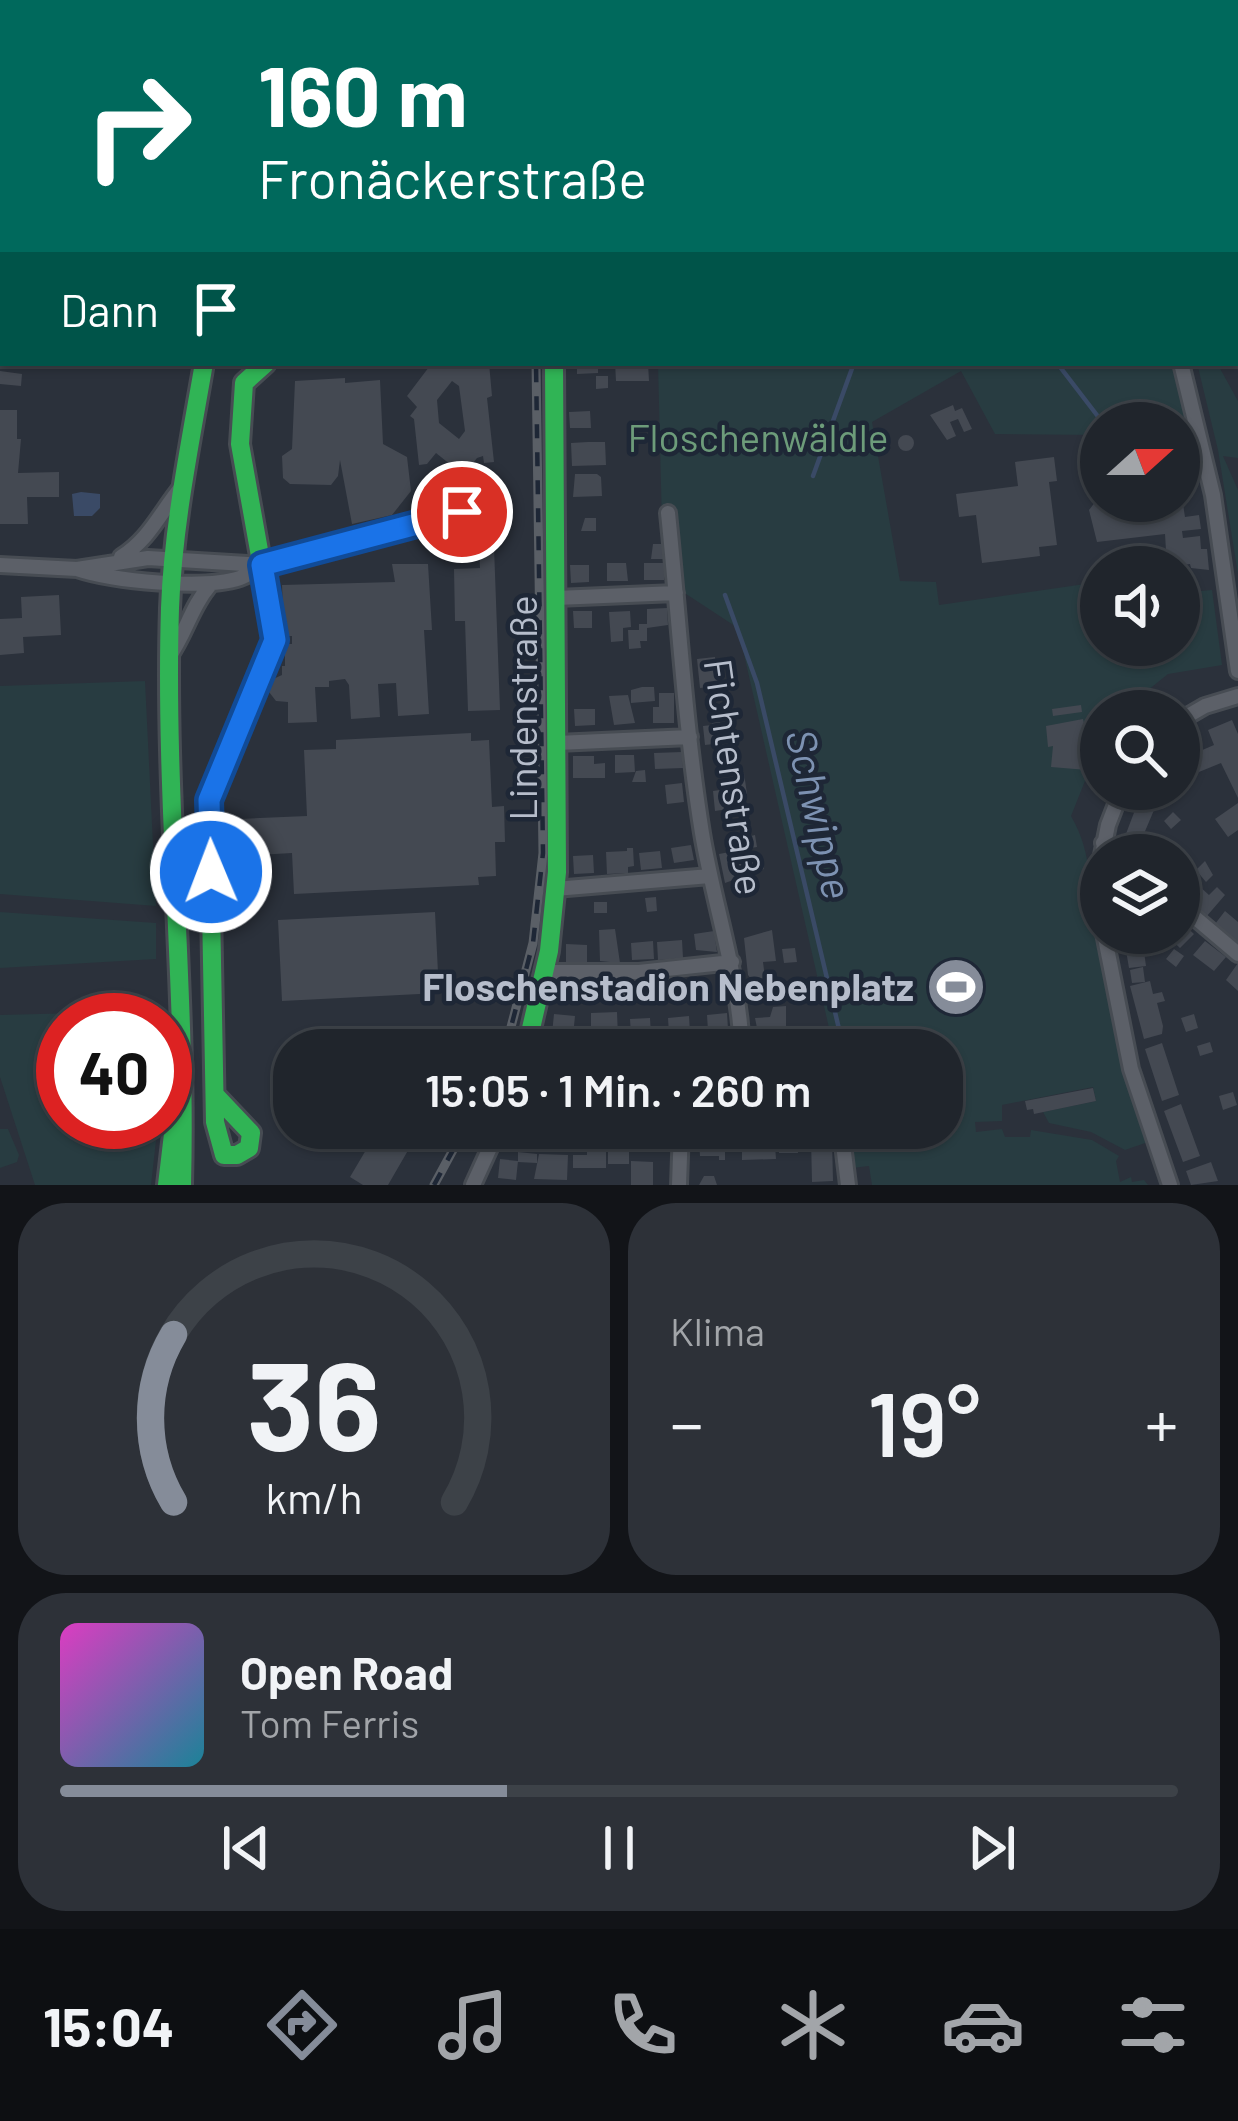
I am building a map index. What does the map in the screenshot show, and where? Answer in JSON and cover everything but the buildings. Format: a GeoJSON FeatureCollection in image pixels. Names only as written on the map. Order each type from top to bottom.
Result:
{"type":"FeatureCollection","features":[{"type":"Feature","properties":{"kind":"street"},"geometry":{"type":"LineString","coordinates":[[178,993],[169,656],[172,582],[203,366]]}},
{"type":"Feature","properties":{"kind":"street","name":"Lindenstraße"},"geometry":{"type":"LineString","coordinates":[[531,1029],[545,972],[555,889],[554,366]]}},
{"type":"Feature","properties":{"kind":"street"},"geometry":{"type":"LineString","coordinates":[[1182,366],[1207,464],[1238,671]]}},
{"type":"Feature","properties":{"kind":"street"},"geometry":{"type":"LineString","coordinates":[[215,1095],[209,800],[275,640],[240,443],[246,373]]}},
{"type":"Feature","properties":{"kind":"street"},"geometry":{"type":"LineString","coordinates":[[116,560],[154,530],[183,485]]}},
{"type":"Feature","properties":{"kind":"street"},"geometry":{"type":"LineString","coordinates":[[0,565],[77,568],[116,560],[173,560],[262,565],[478,508]]}},
{"type":"Feature","properties":{"kind":"street","name":"Fichtenstraße"},"geometry":{"type":"LineString","coordinates":[[668,513],[690,737],[710,876],[732,962],[740,1029]]}},
{"type":"Feature","properties":{"kind":"street"},"geometry":{"type":"LineString","coordinates":[[77,568],[95,575],[210,584],[246,577],[262,565]]}},
{"type":"Feature","properties":{"kind":"street"},"geometry":{"type":"LineString","coordinates":[[169,656],[183,637],[195,603],[210,584]]}},
{"type":"Feature","properties":{"kind":"street"},"geometry":{"type":"LineString","coordinates":[[556,598],[676,593]]}},
{"type":"Feature","properties":{"kind":"street"},"geometry":{"type":"LineString","coordinates":[[1200,709],[1238,696]]}},
{"type":"Feature","properties":{"kind":"street"},"geometry":{"type":"LineString","coordinates":[[557,743],[690,737]]}},
{"type":"Feature","properties":{"kind":"street"},"geometry":{"type":"LineString","coordinates":[[555,889],[710,876]]}},
{"type":"Feature","properties":{"kind":"street"},"geometry":{"type":"LineString","coordinates":[[1200,922],[1238,954]]}},
{"type":"Feature","properties":{"kind":"street"},"geometry":{"type":"LineString","coordinates":[[1107,954],[1131,1069],[1170,1185]]}},
{"type":"Feature","properties":{"kind":"street"},"geometry":{"type":"LineString","coordinates":[[545,972],[639,972],[732,962]]}},
{"type":"Feature","properties":{"kind":"street"},"geometry":{"type":"LineString","coordinates":[[167,1185],[172,1149]]}},
{"type":"Feature","properties":{"kind":"street"},"geometry":{"type":"LineString","coordinates":[[182,1185],[183,1149]]}},
{"type":"Feature","properties":{"kind":"street"},"geometry":{"type":"LineString","coordinates":[[473,1185],[489,1149]]}},
{"type":"Feature","properties":{"kind":"street"},"geometry":{"type":"LineString","coordinates":[[679,1185],[680,1149]]}},
{"type":"Feature","properties":{"kind":"street"},"geometry":{"type":"LineString","coordinates":[[844,1149],[848,1185]]}},
{"type":"Feature","properties":{"kind":"green space","name":"Floschenwäldle"},"geometry":{"type":"Polygon","coordinates":[[[658,366],[1172,366],[1181,402],[1080,402],[1080,435],[995,434],[961,371],[872,422],[900,581],[936,582],[939,605],[1080,585],[1080,666],[1200,666],[1200,591],[1212,590],[1222,665],[1168,674],[1148,690],[1080,690],[1080,794],[1071,816],[1080,835],[1080,954],[1099,954],[1148,1142],[1125,1150],[1091,1132],[1049,1123],[1043,1112],[1096,1101],[1093,1087],[1002,1105],[1002,1121],[975,1122],[976,1132],[1002,1129],[1005,1137],[1030,1137],[1031,1130],[1092,1140],[1119,1156],[1120,1182],[1131,1177],[1132,1182],[1144,1180],[1148,1185],[872,1185],[869,1166],[852,1168],[851,1149],[963,1149],[963,1029],[829,1029],[738,628],[680,590],[668,531],[662,525],[658,366]]]}},
{"type":"Feature","properties":{"kind":"green space"},"geometry":{"type":"Polygon","coordinates":[[[1198,366],[1219,366],[1238,401],[1238,458],[1223,456],[1238,490],[1238,574],[1218,450],[1198,366]]]}},
{"type":"Feature","properties":{"kind":"green space"},"geometry":{"type":"Polygon","coordinates":[[[145,681],[156,906],[0,894],[0,686],[145,681]]]}},
{"type":"Feature","properties":{"kind":"green space"},"geometry":{"type":"Polygon","coordinates":[[[0,912],[156,923],[156,959],[0,968],[0,912]]]}},
{"type":"Feature","properties":{"kind":"green space"},"geometry":{"type":"Polygon","coordinates":[[[36,1014],[36,1149],[155,1149],[151,1185],[35,1185],[0,1077],[0,1015],[36,1014]]]}},
{"type":"Feature","properties":{"kind":"green space"},"geometry":{"type":"Polygon","coordinates":[[[0,1129],[8,1129],[19,1155],[17,1162],[0,1168],[0,1129]]]}},
{"type":"Feature","properties":{"kind":"water"},"geometry":{"type":"Polygon","coordinates":[[[72,494],[100,494],[100,508],[92,516],[74,516],[72,494]]]}},
{"type":"Feature","properties":{"kind":"waterway","name":"Schwippe"},"geometry":{"type":"LineString","coordinates":[[813,476],[853,366]]}},
{"type":"Feature","properties":{"kind":"waterway","name":"Schwippe"},"geometry":{"type":"LineString","coordinates":[[1059,366],[1087,402]]}},
{"type":"Feature","properties":{"kind":"waterway","name":"Schwippe"},"geometry":{"type":"LineString","coordinates":[[725,595],[757,683],[839,1029]]}},
{"type":"Feature","properties":{"kind":"railway"},"geometry":{"type":"LineString","coordinates":[[510,1029],[533,943],[543,853],[536,366]]}},
{"type":"Feature","properties":{"kind":"railway"},"geometry":{"type":"LineString","coordinates":[[434,1185],[454,1149]]}},
{"type":"Feature","properties":{"kind":"traffic: fast"},"geometry":{"type":"LineString","coordinates":[[182,1185],[170,608],[178,516],[203,366]]}},
{"type":"Feature","properties":{"kind":"traffic: fast"},"geometry":{"type":"LineString","coordinates":[[215,1095],[251,1133],[249,1148],[237,1155],[224,1155],[215,1122],[209,800],[275,640],[240,444],[244,383],[263,366]]}},
{"type":"Feature","properties":{"kind":"traffic: fast"},"geometry":{"type":"LineString","coordinates":[[531,1029],[549,951],[557,872],[554,366]]}},
{"type":"Feature","properties":{"kind":"traffic: fast"},"geometry":{"type":"LineString","coordinates":[[167,1185],[171,1149]]}},
{"type":"Feature","properties":{"kind":"place","name":"Floschenstadion Nebenplatz"},"geometry":{"type":"Point","coordinates":[956,987]}},
{"type":"Feature","properties":{"kind":"route"},"geometry":{"type":"LineString","coordinates":[[211,872],[209,800],[275,640],[262,565],[462,512]]}}]}
